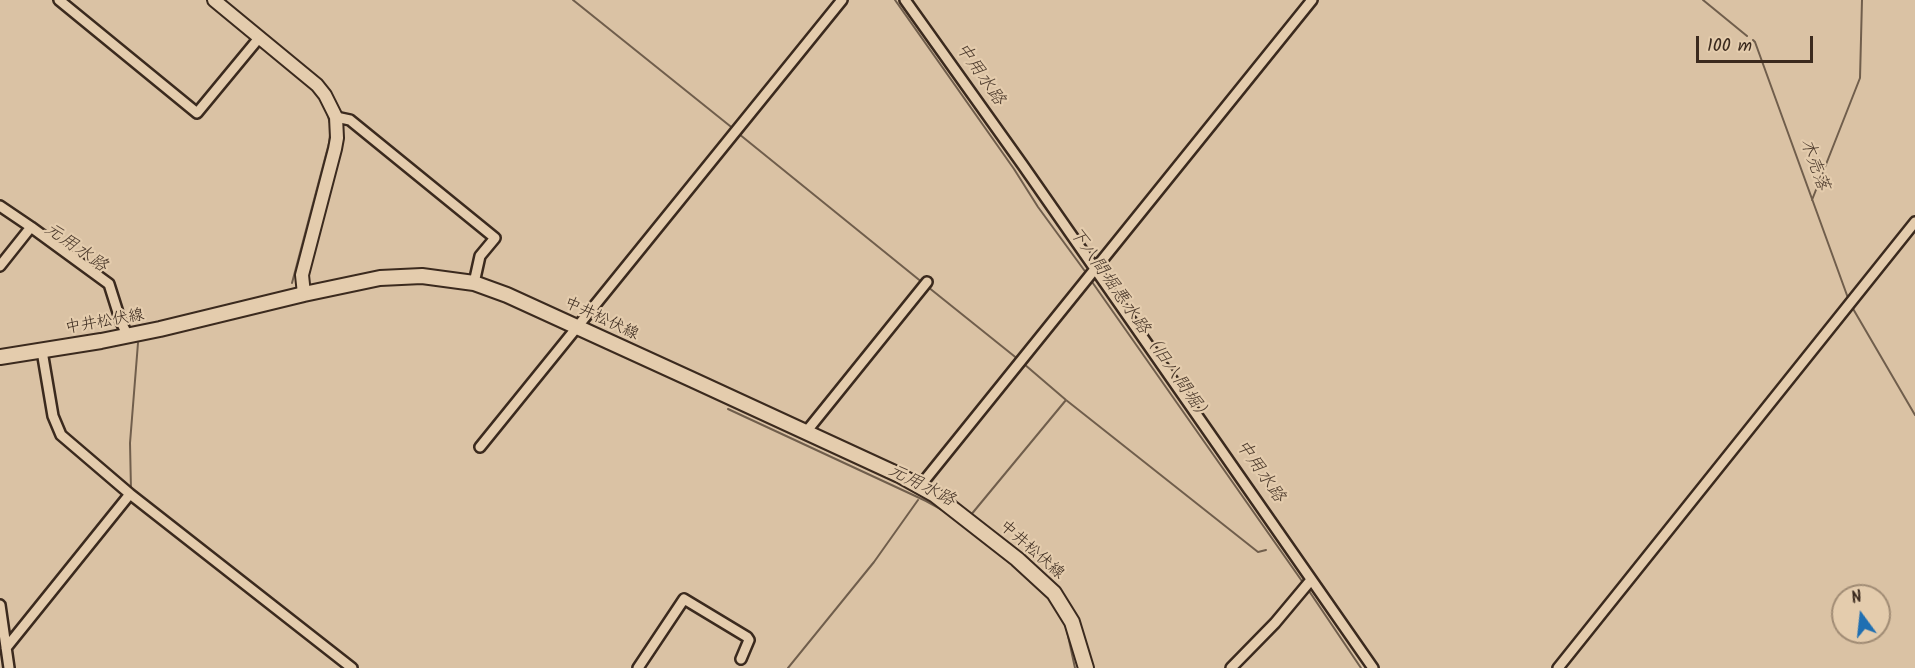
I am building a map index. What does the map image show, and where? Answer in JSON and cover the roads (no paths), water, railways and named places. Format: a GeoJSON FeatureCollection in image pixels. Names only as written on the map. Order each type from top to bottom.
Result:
{"type":"FeatureCollection","features":[{"type":"Feature","properties":{"kind":"main road","name":"中井松伏線"},"geometry":{"type":"LineString","coordinates":[[0,357],[128,336],[380,278],[438,277],[474,283],[507,295],[578,327],[920,486],[960,513],[1049,587],[1072,621],[1086,668]]}},
{"type":"Feature","properties":{"kind":"street"},"geometry":{"type":"LineString","coordinates":[[59,0],[197,113],[259,38]]}},
{"type":"Feature","properties":{"kind":"street"},"geometry":{"type":"LineString","coordinates":[[214,0],[317,85],[326,96],[336,117],[335,149],[302,275],[304,294]]}},
{"type":"Feature","properties":{"kind":"street"},"geometry":{"type":"LineString","coordinates":[[480,447],[842,0]]}},
{"type":"Feature","properties":{"kind":"street"},"geometry":{"type":"LineString","coordinates":[[905,0],[1372,668]]}},
{"type":"Feature","properties":{"kind":"street"},"geometry":{"type":"LineString","coordinates":[[920,486],[1312,0]]}},
{"type":"Feature","properties":{"kind":"street"},"geometry":{"type":"LineString","coordinates":[[336,117],[350,120],[495,238],[480,256],[474,283]]}},
{"type":"Feature","properties":{"kind":"street"},"geometry":{"type":"LineString","coordinates":[[0,206],[109,284],[128,336]]}},
{"type":"Feature","properties":{"kind":"street"},"geometry":{"type":"LineString","coordinates":[[1557,668],[1915,222]]}},
{"type":"Feature","properties":{"kind":"street"},"geometry":{"type":"LineString","coordinates":[[0,266],[31,227]]}},
{"type":"Feature","properties":{"kind":"street"},"geometry":{"type":"LineString","coordinates":[[806,432],[927,282]]}},
{"type":"Feature","properties":{"kind":"street"},"geometry":{"type":"LineString","coordinates":[[42,351],[57,428],[62,435],[225,573],[352,668]]}},
{"type":"Feature","properties":{"kind":"street"},"geometry":{"type":"LineString","coordinates":[[6,648],[130,494]]}},
{"type":"Feature","properties":{"kind":"street"},"geometry":{"type":"LineString","coordinates":[[1231,668],[1275,623],[1311,580]]}},
{"type":"Feature","properties":{"kind":"street"},"geometry":{"type":"LineString","coordinates":[[638,668],[684,599],[747,637],[749,640],[741,659]]}},
{"type":"Feature","properties":{"kind":"street"},"geometry":{"type":"LineString","coordinates":[[0,604],[9,668]]}},
{"type":"Feature","properties":{"kind":"waterway"},"geometry":{"type":"LineString","coordinates":[[573,0],[735,130]]}},
{"type":"Feature","properties":{"kind":"waterway","name":"下八間堀悪水路（旧八間堀）"},"geometry":{"type":"LineString","coordinates":[[895,0],[1087,274]]}},
{"type":"Feature","properties":{"kind":"waterway","name":"木売落"},"geometry":{"type":"LineString","coordinates":[[1703,0],[1747,36]]}},
{"type":"Feature","properties":{"kind":"waterway"},"geometry":{"type":"LineString","coordinates":[[1812,200],[1860,78],[1862,0]]}},
{"type":"Feature","properties":{"kind":"waterway","name":"木売落"},"geometry":{"type":"LineString","coordinates":[[1753,40],[1848,298]]}},
{"type":"Feature","properties":{"kind":"waterway"},"geometry":{"type":"LineString","coordinates":[[292,283],[329,143],[331,127],[327,113]]}},
{"type":"Feature","properties":{"kind":"waterway"},"geometry":{"type":"LineString","coordinates":[[739,134],[923,283]]}},
{"type":"Feature","properties":{"kind":"waterway","name":"元用水路"},"geometry":{"type":"LineString","coordinates":[[0,212],[25,229]]}},
{"type":"Feature","properties":{"kind":"waterway","name":"元用水路"},"geometry":{"type":"LineString","coordinates":[[30,232],[40,239]]}},
{"type":"Feature","properties":{"kind":"waterway","name":"下八間堀悪水路（旧八間堀）"},"geometry":{"type":"LineString","coordinates":[[1090,279],[1304,584]]}},
{"type":"Feature","properties":{"kind":"waterway"},"geometry":{"type":"LineString","coordinates":[[928,287],[1019,360]]}},
{"type":"Feature","properties":{"kind":"waterway","name":"元用水路"},"geometry":{"type":"LineString","coordinates":[[106,289],[115,321]]}},
{"type":"Feature","properties":{"kind":"waterway","name":"木売落"},"geometry":{"type":"LineString","coordinates":[[1852,307],[1915,415]]}},
{"type":"Feature","properties":{"kind":"waterway"},"geometry":{"type":"LineString","coordinates":[[131,490],[130,443],[138,343]]}},
{"type":"Feature","properties":{"kind":"waterway"},"geometry":{"type":"LineString","coordinates":[[1024,364],[1258,552],[1266,550]]}},
{"type":"Feature","properties":{"kind":"waterway"},"geometry":{"type":"LineString","coordinates":[[970,516],[1066,400]]}},
{"type":"Feature","properties":{"kind":"waterway","name":"元用水路"},"geometry":{"type":"LineString","coordinates":[[728,409],[946,512],[1025,575]]}},
{"type":"Feature","properties":{"kind":"waterway"},"geometry":{"type":"LineString","coordinates":[[788,668],[874,562],[918,500]]}},
{"type":"Feature","properties":{"kind":"waterway","name":"中用水路"},"geometry":{"type":"LineString","coordinates":[[1279,525],[1325,592]]}},
{"type":"Feature","properties":{"kind":"waterway","name":"下八間堀悪水路（旧八間堀）"},"geometry":{"type":"LineString","coordinates":[[1307,588],[1361,668]]}},
{"type":"Feature","properties":{"kind":"waterway","name":"元用水路"},"geometry":{"type":"LineString","coordinates":[[1065,622],[1075,668]]}}]}
